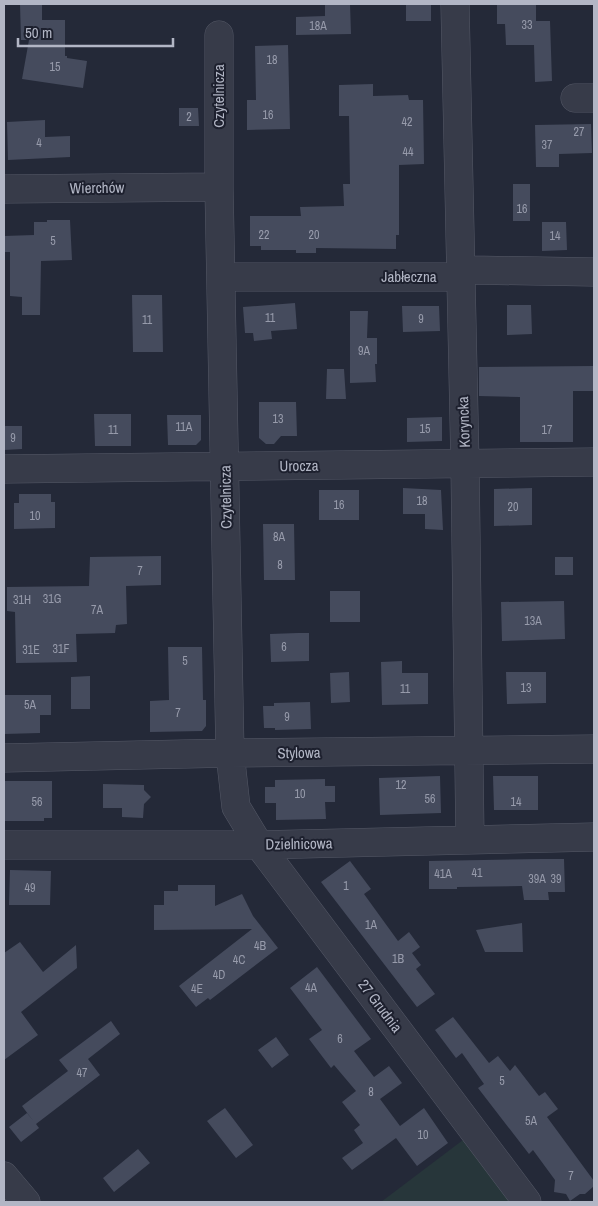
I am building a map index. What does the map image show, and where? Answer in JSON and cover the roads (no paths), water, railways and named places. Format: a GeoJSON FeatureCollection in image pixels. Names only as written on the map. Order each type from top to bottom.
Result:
{"type":"FeatureCollection","features":[{"type":"Feature","properties":{"kind":"street","name":"Koryncka"},"geometry":{"type":"LineString","coordinates":[[455,4],[465,464],[470,840]]}},
{"type":"Feature","properties":{"kind":"street","name":"Czytelnicza"},"geometry":{"type":"LineString","coordinates":[[219,34],[219,187],[230,753],[236,807]]}},
{"type":"Feature","properties":{"kind":"street","name":"Wierchów"},"geometry":{"type":"LineString","coordinates":[[4,189],[219,187]]}},
{"type":"Feature","properties":{"kind":"street","name":"Jabłeczna"},"geometry":{"type":"LineString","coordinates":[[222,277],[449,277],[471,270],[594,272]]}},
{"type":"Feature","properties":{"kind":"street","name":"Urocza"},"geometry":{"type":"LineString","coordinates":[[4,469],[594,462]]}},
{"type":"Feature","properties":{"kind":"street","name":"Stylowa"},"geometry":{"type":"LineString","coordinates":[[4,758],[230,753],[594,749]]}},
{"type":"Feature","properties":{"kind":"street","name":"27 Grudnia"},"geometry":{"type":"LineString","coordinates":[[236,807],[259,845],[527,1202]]}},
{"type":"Feature","properties":{"kind":"street","name":"Dzielnicowa"},"geometry":{"type":"LineString","coordinates":[[4,845],[259,845],[594,837]]}},
{"type":"Feature","properties":{"kind":"street"},"geometry":{"type":"LineString","coordinates":[[4,1176],[26,1202]]}}]}
